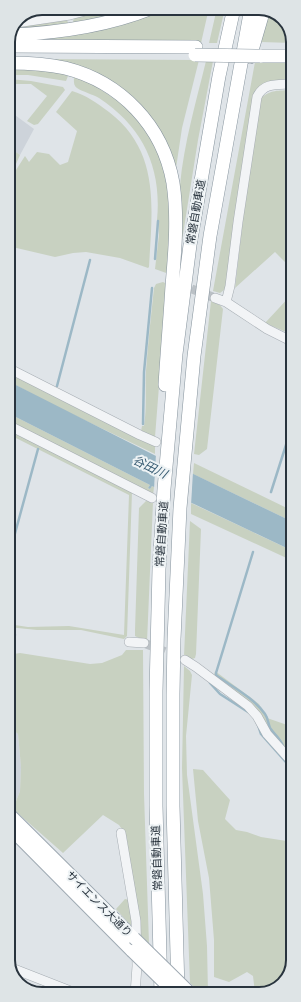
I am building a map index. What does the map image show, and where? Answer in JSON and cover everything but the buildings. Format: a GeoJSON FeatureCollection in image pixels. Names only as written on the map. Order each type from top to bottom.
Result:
{"type":"FeatureCollection","features":[{"type":"Feature","properties":{"kind":"highway"},"geometry":{"type":"LineString","coordinates":[[16,35],[86,27],[130,15]]}},
{"type":"Feature","properties":{"kind":"highway","name":"常磐自動車道"},"geometry":{"type":"LineString","coordinates":[[161,987],[156,806],[156,691],[162,446],[190,245],[219,76],[232,15]]}},
{"type":"Feature","properties":{"kind":"highway","name":"常磐自動車道"},"geometry":{"type":"LineString","coordinates":[[178,987],[173,806],[173,694],[180,508],[194,356],[210,236],[250,15]]}},
{"type":"Feature","properties":{"kind":"highway"},"geometry":{"type":"LineString","coordinates":[[210,236],[253,43],[262,15]]}},
{"type":"Feature","properties":{"kind":"highway"},"geometry":{"type":"LineString","coordinates":[[15,46],[261,52],[286,55]]}},
{"type":"Feature","properties":{"kind":"highway"},"geometry":{"type":"LineString","coordinates":[[261,52],[286,49]]}},
{"type":"Feature","properties":{"kind":"highway"},"geometry":{"type":"LineString","coordinates":[[15,54],[195,51]]}},
{"type":"Feature","properties":{"kind":"highway"},"geometry":{"type":"LineString","coordinates":[[15,63],[37,64],[66,68],[87,75],[106,84],[123,96],[140,112],[158,138],[166,157],[172,182],[176,228],[162,446]]}},
{"type":"Feature","properties":{"kind":"main road","name":"サイエンス大通り"},"geometry":{"type":"LineString","coordinates":[[15,820],[184,987]]}},
{"type":"Feature","properties":{"kind":"main road","name":"サイエンス大通り"},"geometry":{"type":"LineString","coordinates":[[15,833],[168,987]]}},
{"type":"Feature","properties":{"kind":"street"},"geometry":{"type":"LineString","coordinates":[[25,22],[70,15]]}},
{"type":"Feature","properties":{"kind":"street"},"geometry":{"type":"LineString","coordinates":[[226,302],[230,286],[257,97],[260,90],[267,86],[286,84]]}},
{"type":"Feature","properties":{"kind":"street"},"geometry":{"type":"LineString","coordinates":[[215,298],[226,302],[267,329],[286,339]]}},
{"type":"Feature","properties":{"kind":"street"},"geometry":{"type":"LineString","coordinates":[[15,372],[162,446]]}},
{"type":"Feature","properties":{"kind":"street"},"geometry":{"type":"LineString","coordinates":[[15,428],[160,496]]}},
{"type":"Feature","properties":{"kind":"street"},"geometry":{"type":"LineString","coordinates":[[130,642],[144,643]]}},
{"type":"Feature","properties":{"kind":"street"},"geometry":{"type":"LineString","coordinates":[[185,660],[248,706],[257,716],[267,734],[286,755]]}},
{"type":"Feature","properties":{"kind":"street"},"geometry":{"type":"LineString","coordinates":[[121,833],[136,922],[137,966],[136,987]]}},
{"type":"Feature","properties":{"kind":"street"},"geometry":{"type":"LineString","coordinates":[[17,970],[60,987]]}},
{"type":"Feature","properties":{"kind":"shaded area"},"geometry":{"type":"Polygon","coordinates":[[[15,115],[34,129],[20,155],[15,151],[15,115]]]}},
{"type":"Feature","properties":{"kind":"shaded area"},"geometry":{"type":"Polygon","coordinates":[[[15,732],[18,734],[21,767],[20,791],[15,804],[15,732]]]}},
{"type":"Feature","properties":{"kind":"green space"},"geometry":{"type":"Polygon","coordinates":[[[110,15],[74,23],[73,21],[75,16],[110,15]]]}},
{"type":"Feature","properties":{"kind":"green space"},"geometry":{"type":"Polygon","coordinates":[[[147,15],[207,15],[201,43],[26,40],[138,19],[147,15]]]}},
{"type":"Feature","properties":{"kind":"green space"},"geometry":{"type":"Polygon","coordinates":[[[215,15],[223,15],[217,43],[209,43],[215,15]]]}},
{"type":"Feature","properties":{"kind":"green space"},"geometry":{"type":"Polygon","coordinates":[[[267,16],[279,24],[285,33],[286,43],[261,42],[267,16]]]}},
{"type":"Feature","properties":{"kind":"green space"},"geometry":{"type":"Polygon","coordinates":[[[66,18],[69,25],[17,31],[21,26],[66,18]]]}},
{"type":"Feature","properties":{"kind":"green space"},"geometry":{"type":"Polygon","coordinates":[[[30,59],[199,60],[182,128],[176,168],[174,169],[121,90],[30,59]]]}},
{"type":"Feature","properties":{"kind":"green space"},"geometry":{"type":"Polygon","coordinates":[[[206,61],[213,61],[198,140],[180,253],[178,219],[179,193],[184,154],[206,61]]]}},
{"type":"Feature","properties":{"kind":"green space"},"geometry":{"type":"Polygon","coordinates":[[[255,62],[286,62],[286,82],[258,88],[228,284],[220,293],[213,291],[255,62]]]}},
{"type":"Feature","properties":{"kind":"green space"},"geometry":{"type":"Polygon","coordinates":[[[15,69],[55,71],[68,76],[66,81],[28,75],[15,75],[15,69]]]}},
{"type":"Feature","properties":{"kind":"green space"},"geometry":{"type":"Polygon","coordinates":[[[74,76],[88,81],[130,109],[156,145],[168,182],[170,208],[169,274],[155,269],[159,235],[157,220],[158,201],[152,166],[146,150],[138,136],[114,109],[99,98],[82,91],[75,86],[74,76]]]}},
{"type":"Feature","properties":{"kind":"green space"},"geometry":{"type":"Polygon","coordinates":[[[15,80],[63,87],[65,90],[38,124],[34,125],[27,121],[47,96],[31,84],[15,84],[15,80]]]}},
{"type":"Feature","properties":{"kind":"green space"},"geometry":{"type":"Polygon","coordinates":[[[286,90],[286,263],[275,252],[235,288],[248,175],[260,99],[271,92],[286,90]]]}},
{"type":"Feature","properties":{"kind":"green space"},"geometry":{"type":"Polygon","coordinates":[[[72,91],[87,97],[109,112],[126,128],[138,145],[145,163],[150,183],[151,224],[148,268],[120,258],[86,252],[55,257],[15,248],[15,171],[25,156],[29,162],[37,152],[49,154],[60,165],[68,162],[77,131],[56,112],[72,91]]]}},
{"type":"Feature","properties":{"kind":"green space"},"geometry":{"type":"Polygon","coordinates":[[[15,151],[20,155],[15,165],[15,151]]]}},
{"type":"Feature","properties":{"kind":"green space"},"geometry":{"type":"Polygon","coordinates":[[[163,282],[167,284],[155,437],[149,437],[141,431],[142,426],[144,426],[145,419],[146,371],[154,288],[156,284],[163,282]]]}},
{"type":"Feature","properties":{"kind":"green space"},"geometry":{"type":"Polygon","coordinates":[[[286,300],[286,332],[265,323],[286,300]]]}},
{"type":"Feature","properties":{"kind":"green space"},"geometry":{"type":"Polygon","coordinates":[[[211,301],[220,305],[223,309],[207,449],[199,455],[194,454],[211,301]]]}},
{"type":"Feature","properties":{"kind":"green space"},"geometry":{"type":"Polygon","coordinates":[[[15,375],[155,445],[155,454],[55,406],[15,385],[15,375]]]}},
{"type":"Feature","properties":{"kind":"green space"},"geometry":{"type":"Polygon","coordinates":[[[15,417],[150,485],[148,488],[150,489],[152,486],[154,487],[153,496],[15,426],[15,417]]]}},
{"type":"Feature","properties":{"kind":"green space"},"geometry":{"type":"Polygon","coordinates":[[[15,433],[132,492],[127,636],[124,639],[81,630],[37,630],[15,628],[15,625],[28,627],[69,626],[124,635],[129,495],[15,438],[15,433]]]}},
{"type":"Feature","properties":{"kind":"green space"},"geometry":{"type":"Polygon","coordinates":[[[194,463],[286,508],[286,519],[193,474],[194,463]]]}},
{"type":"Feature","properties":{"kind":"green space"},"geometry":{"type":"Polygon","coordinates":[[[146,501],[153,502],[147,642],[135,636],[139,508],[146,501]]]}},
{"type":"Feature","properties":{"kind":"green space"},"geometry":{"type":"Polygon","coordinates":[[[191,503],[286,548],[286,558],[191,514],[191,503]]]}},
{"type":"Feature","properties":{"kind":"green space"},"geometry":{"type":"Polygon","coordinates":[[[190,521],[201,529],[196,654],[195,658],[192,659],[184,656],[190,521]]]}},
{"type":"Feature","properties":{"kind":"green space"},"geometry":{"type":"Polygon","coordinates":[[[126,650],[143,650],[144,794],[149,944],[139,935],[137,905],[126,835],[119,825],[103,815],[63,853],[15,811],[15,804],[20,791],[21,767],[18,734],[15,732],[15,654],[20,653],[90,664],[102,663],[122,655],[126,650]]]}},
{"type":"Feature","properties":{"kind":"green space"},"geometry":{"type":"Polygon","coordinates":[[[184,666],[192,675],[186,736],[187,775],[203,894],[207,946],[208,987],[194,987],[190,983],[182,768],[184,666]]]}},
{"type":"Feature","properties":{"kind":"green space"},"geometry":{"type":"Polygon","coordinates":[[[215,671],[259,704],[267,718],[286,725],[286,752],[214,676],[215,671]]]}},
{"type":"Feature","properties":{"kind":"green space"},"geometry":{"type":"Polygon","coordinates":[[[193,769],[203,770],[230,800],[225,819],[236,830],[261,837],[286,841],[286,963],[285,969],[277,980],[269,985],[254,987],[253,976],[247,972],[229,982],[214,977],[214,940],[209,878],[198,821],[193,769]]]}},
{"type":"Feature","properties":{"kind":"green space"},"geometry":{"type":"Polygon","coordinates":[[[125,899],[129,900],[132,927],[116,909],[125,899]]]}},
{"type":"Feature","properties":{"kind":"water","name":"谷田川"},"geometry":{"type":"Polygon","coordinates":[[[15,385],[154,455],[286,519],[286,548],[194,504],[152,486],[150,489],[148,488],[150,485],[15,417],[15,385]]]}},
{"type":"Feature","properties":{"kind":"pier"},"geometry":{"type":"Polygon","coordinates":[[[156,454],[193,472],[191,505],[154,489],[156,454]]]}},
{"type":"Feature","properties":{"kind":"waterway"},"geometry":{"type":"LineString","coordinates":[[155,259],[158,221]]}},
{"type":"Feature","properties":{"kind":"waterway"},"geometry":{"type":"LineString","coordinates":[[57,386],[90,260]]}},
{"type":"Feature","properties":{"kind":"waterway"},"geometry":{"type":"LineString","coordinates":[[143,424],[144,372],[152,288]]}},
{"type":"Feature","properties":{"kind":"waterway"},"geometry":{"type":"LineString","coordinates":[[271,492],[286,445]]}},
{"type":"Feature","properties":{"kind":"waterway"},"geometry":{"type":"LineString","coordinates":[[15,533],[38,449]]}},
{"type":"Feature","properties":{"kind":"waterway"},"geometry":{"type":"LineString","coordinates":[[253,552],[216,675],[249,698],[260,708],[266,716],[270,728],[279,738],[283,746]]}},
{"type":"Feature","properties":{"kind":"waterway"},"geometry":{"type":"LineString","coordinates":[[210,683],[220,694],[248,712]]}},
{"type":"Feature","properties":{"kind":"waterway"},"geometry":{"type":"LineString","coordinates":[[258,725],[261,734],[286,762]]}},
{"type":"Feature","properties":{"kind":"tunnel"},"geometry":{"type":"LineString","coordinates":[[179,284],[215,298]]}},
{"type":"Feature","properties":{"kind":"tunnel"},"geometry":{"type":"LineString","coordinates":[[144,643],[178,657]]}}]}
